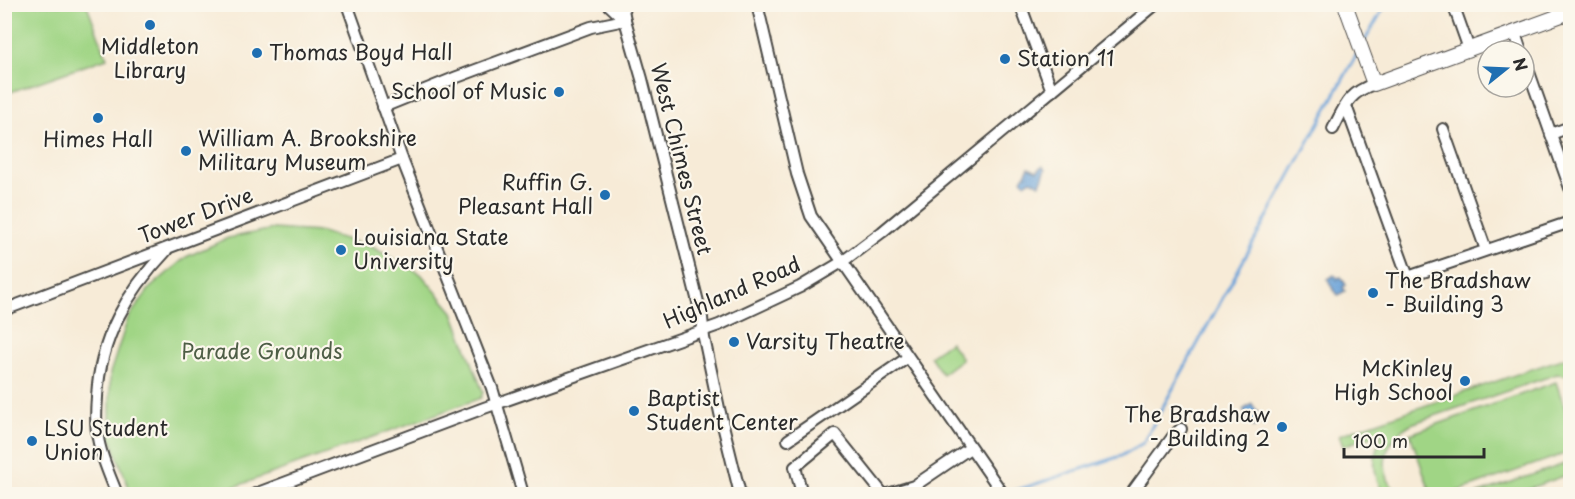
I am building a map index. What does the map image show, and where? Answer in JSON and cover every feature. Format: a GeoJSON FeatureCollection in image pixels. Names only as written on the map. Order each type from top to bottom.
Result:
{"type":"FeatureCollection","features":[{"type":"Feature","properties":{"kind":"main road"},"geometry":{"type":"LineString","coordinates":[[1345,4],[1374,84],[1515,33],[1566,10]]}},
{"type":"Feature","properties":{"kind":"street"},"geometry":{"type":"LineString","coordinates":[[347,4],[402,159],[481,357],[523,495]]}},
{"type":"Feature","properties":{"kind":"street","name":"West Chimes Street"},"geometry":{"type":"LineString","coordinates":[[608,4],[624,21],[642,79],[703,330],[740,495]]}},
{"type":"Feature","properties":{"kind":"street"},"geometry":{"type":"LineString","coordinates":[[383,107],[591,27],[624,21],[622,4]]}},
{"type":"Feature","properties":{"kind":"street"},"geometry":{"type":"LineString","coordinates":[[757,4],[804,200],[815,224],[1000,491]]}},
{"type":"Feature","properties":{"kind":"street"},"geometry":{"type":"LineString","coordinates":[[1020,4],[1052,91]]}},
{"type":"Feature","properties":{"kind":"street","name":"Highland Road"},"geometry":{"type":"LineString","coordinates":[[255,495],[496,404],[703,330],[782,296],[842,262],[882,232],[1156,4]]}},
{"type":"Feature","properties":{"kind":"street"},"geometry":{"type":"LineString","coordinates":[[1453,4],[1469,49]]}},
{"type":"Feature","properties":{"kind":"street"},"geometry":{"type":"LineString","coordinates":[[1515,33],[1517,39]]}},
{"type":"Feature","properties":{"kind":"street"},"geometry":{"type":"LineString","coordinates":[[1333,129],[1358,89],[1374,84]]}},
{"type":"Feature","properties":{"kind":"street"},"geometry":{"type":"LineString","coordinates":[[1536,92],[1570,188]]}},
{"type":"Feature","properties":{"kind":"street"},"geometry":{"type":"LineString","coordinates":[[1346,106],[1408,277],[1570,222]]}},
{"type":"Feature","properties":{"kind":"street"},"geometry":{"type":"LineString","coordinates":[[1551,134],[1570,127]]}},
{"type":"Feature","properties":{"kind":"street"},"geometry":{"type":"LineString","coordinates":[[1443,129],[1486,250]]}},
{"type":"Feature","properties":{"kind":"street","name":"Tower Drive"},"geometry":{"type":"LineString","coordinates":[[4,310],[402,159]]}},
{"type":"Feature","properties":{"kind":"street"},"geometry":{"type":"LineString","coordinates":[[117,495],[97,436],[96,410],[100,366],[111,330],[126,300],[147,271],[171,246]]}},
{"type":"Feature","properties":{"kind":"street"},"geometry":{"type":"LineString","coordinates":[[788,440],[907,358]]}},
{"type":"Feature","properties":{"kind":"street"},"geometry":{"type":"LineString","coordinates":[[1131,495],[1174,435],[1181,429]]}},
{"type":"Feature","properties":{"kind":"street"},"geometry":{"type":"LineString","coordinates":[[802,495],[795,467],[835,434],[883,495]]}},
{"type":"Feature","properties":{"kind":"street"},"geometry":{"type":"LineString","coordinates":[[888,495],[914,486],[970,448]]}},
{"type":"Feature","properties":{"kind":"green space"},"geometry":{"type":"Polygon","coordinates":[[[5,4],[87,5],[107,58],[5,94],[5,4]]]}},
{"type":"Feature","properties":{"kind":"green space","name":"Parade Grounds"},"geometry":{"type":"Polygon","coordinates":[[[273,229],[321,232],[372,247],[421,274],[453,312],[483,392],[481,398],[215,494],[131,494],[110,436],[110,373],[128,318],[150,288],[186,257],[228,238],[273,229]]]}},
{"type":"Feature","properties":{"kind":"green space"},"geometry":{"type":"Polygon","coordinates":[[[950,342],[962,359],[942,374],[930,356],[950,342]]]}},
{"type":"Feature","properties":{"kind":"green space"},"geometry":{"type":"Polygon","coordinates":[[[1570,356],[1570,376],[1557,374],[1411,424],[1402,430],[1389,446],[1385,465],[1391,485],[1398,494],[1384,494],[1375,471],[1375,456],[1383,432],[1343,446],[1339,435],[1570,356]]]}},
{"type":"Feature","properties":{"kind":"green space"},"geometry":{"type":"Polygon","coordinates":[[[1556,382],[1570,423],[1570,452],[1450,494],[1431,494],[1410,434],[1556,382]]]}},
{"type":"Feature","properties":{"kind":"green space"},"geometry":{"type":"Polygon","coordinates":[[[1570,462],[1570,474],[1513,494],[1476,494],[1570,462]]]}},
{"type":"Feature","properties":{"kind":"water"},"geometry":{"type":"Polygon","coordinates":[[[1043,166],[1046,169],[1040,184],[1031,180],[1026,183],[1022,180],[1029,167],[1037,171],[1043,166]]]}},
{"type":"Feature","properties":{"kind":"water"},"geometry":{"type":"Polygon","coordinates":[[[1334,275],[1341,277],[1346,285],[1343,287],[1345,291],[1338,295],[1328,279],[1334,275]]]}},
{"type":"Feature","properties":{"kind":"water"},"geometry":{"type":"Polygon","coordinates":[[[1252,404],[1263,421],[1254,427],[1243,410],[1252,404]]]}},
{"type":"Feature","properties":{"kind":"waterway"},"geometry":{"type":"LineString","coordinates":[[1364,42],[1386,4]]}},
{"type":"Feature","properties":{"kind":"waterway"},"geometry":{"type":"LineString","coordinates":[[1005,494],[1121,456],[1143,443],[1358,52]]}},
{"type":"Feature","properties":{"kind":"place","name":"Middleton Library"},"geometry":{"type":"Point","coordinates":[150,25]}},
{"type":"Feature","properties":{"kind":"place","name":"Thomas Boyd Hall"},"geometry":{"type":"Point","coordinates":[257,53]}},
{"type":"Feature","properties":{"kind":"place","name":"Station 11"},"geometry":{"type":"Point","coordinates":[1005,59]}},
{"type":"Feature","properties":{"kind":"place","name":"School of Music"},"geometry":{"type":"Point","coordinates":[559,92]}},
{"type":"Feature","properties":{"kind":"place","name":"Himes Hall"},"geometry":{"type":"Point","coordinates":[98,118]}},
{"type":"Feature","properties":{"kind":"place","name":"William A. Brookshire Military Museum"},"geometry":{"type":"Point","coordinates":[186,151]}},
{"type":"Feature","properties":{"kind":"place","name":"Ruffin G. Pleasant Hall"},"geometry":{"type":"Point","coordinates":[605,195]}},
{"type":"Feature","properties":{"kind":"place","name":"Louisiana State University"},"geometry":{"type":"Point","coordinates":[341,250]}},
{"type":"Feature","properties":{"kind":"place","name":"The Bradshaw - Building 3"},"geometry":{"type":"Point","coordinates":[1373,293]}},
{"type":"Feature","properties":{"kind":"place","name":"Varsity Theatre"},"geometry":{"type":"Point","coordinates":[734,342]}},
{"type":"Feature","properties":{"kind":"place","name":"McKinley High School"},"geometry":{"type":"Point","coordinates":[1465,381]}},
{"type":"Feature","properties":{"kind":"place","name":"Baptist Student Center"},"geometry":{"type":"Point","coordinates":[634,411]}},
{"type":"Feature","properties":{"kind":"place","name":"The Bradshaw - Building 2"},"geometry":{"type":"Point","coordinates":[1282,427]}},
{"type":"Feature","properties":{"kind":"place","name":"LSU Student Union"},"geometry":{"type":"Point","coordinates":[32,441]}}]}
